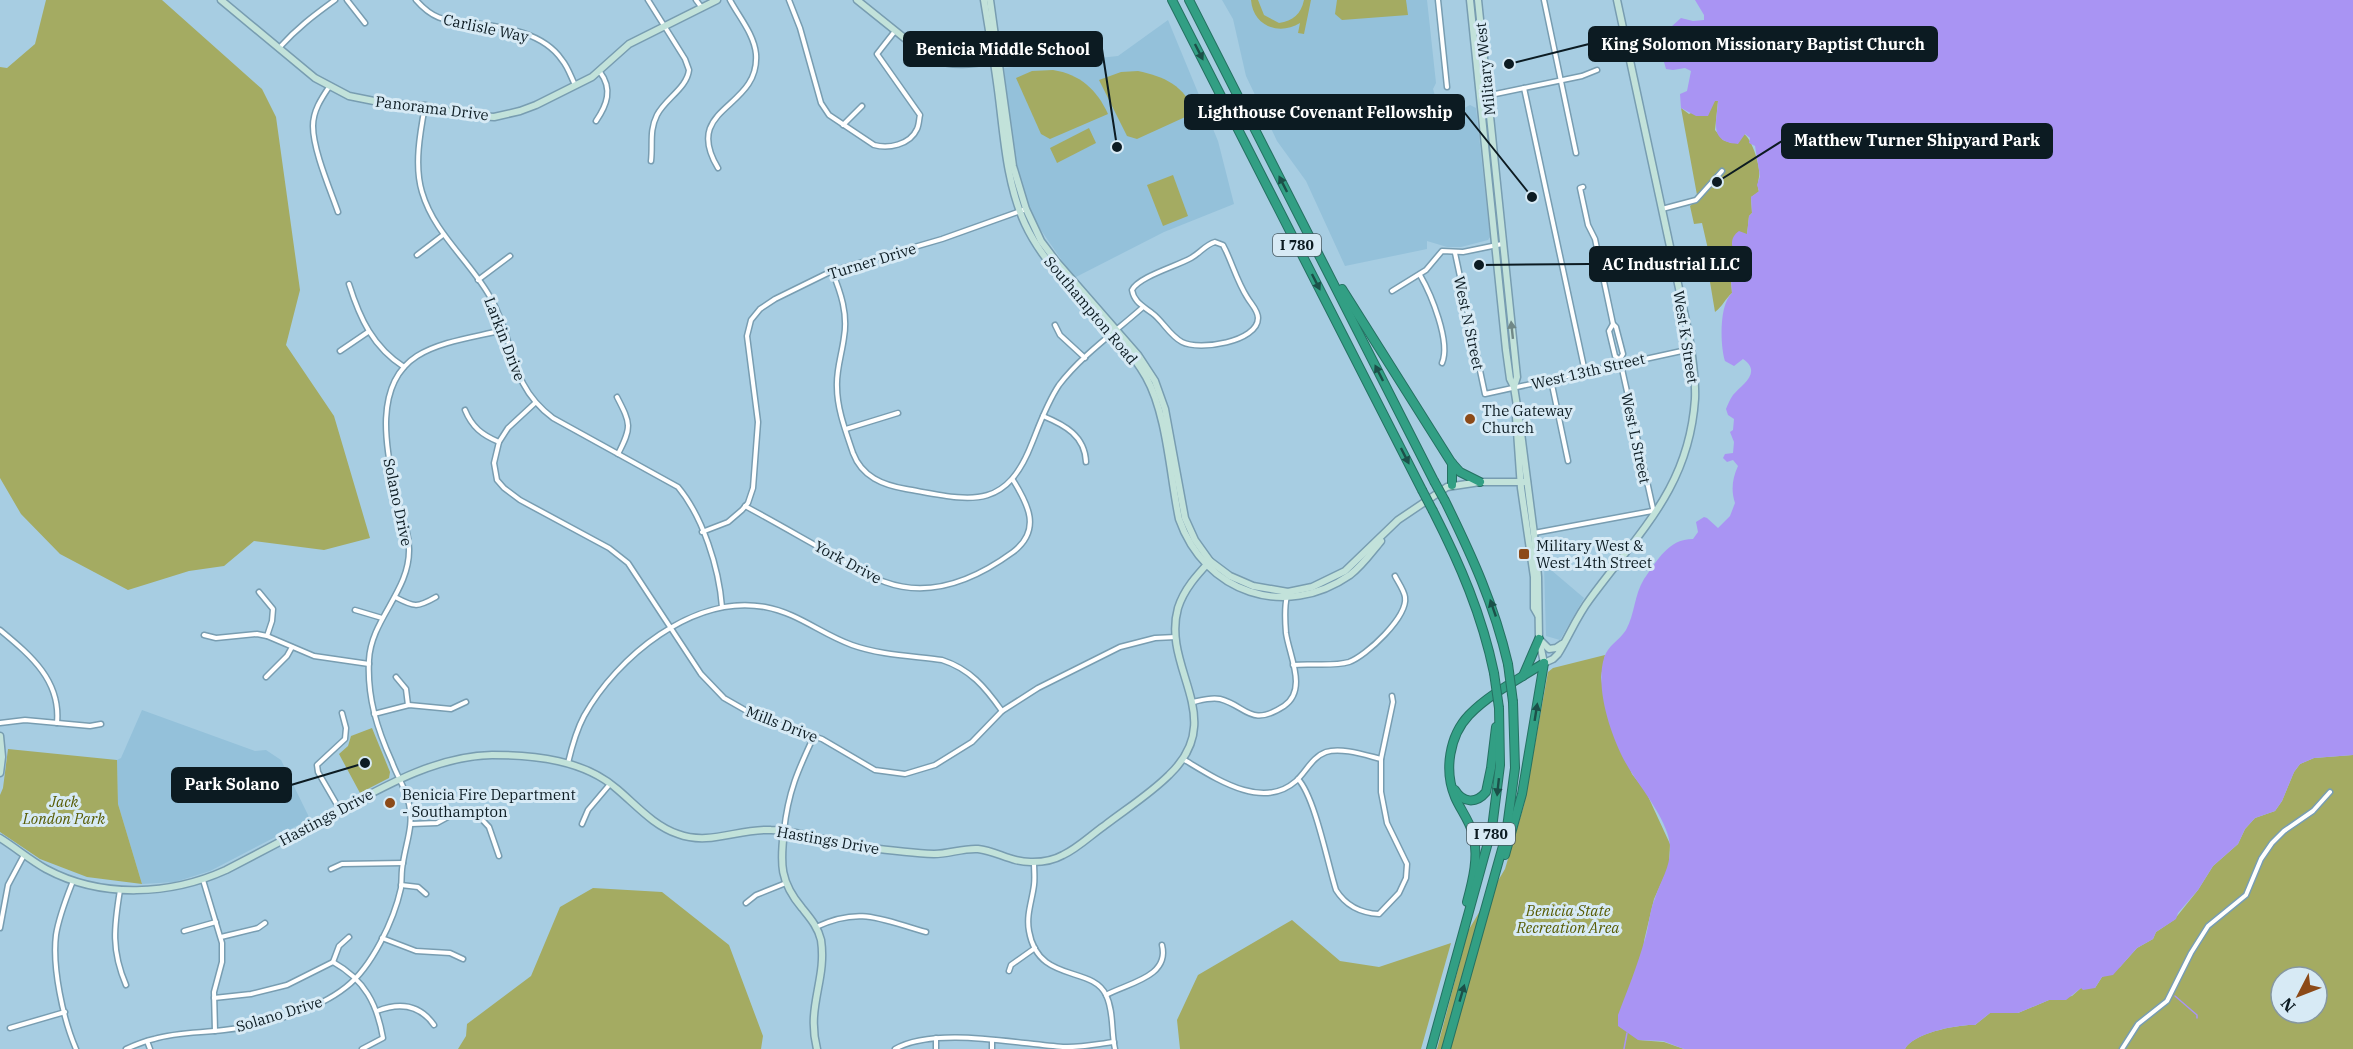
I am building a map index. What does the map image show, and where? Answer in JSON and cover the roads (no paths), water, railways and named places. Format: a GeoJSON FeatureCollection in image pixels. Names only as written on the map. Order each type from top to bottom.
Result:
{"type":"FeatureCollection","features":[{"type":"Feature","properties":{"kind":"highway","name":"I 780"},"geometry":{"type":"LineString","coordinates":[[1172,0],[1433,511],[1474,597],[1482,620],[1499,708],[1500,754],[1496,804],[1485,857],[1431,1049]]}},
{"type":"Feature","properties":{"kind":"highway","name":"I 780"},"geometry":{"type":"LineString","coordinates":[[1189,0],[1445,501],[1488,593],[1499,626],[1508,664],[1513,702],[1515,757],[1512,801],[1506,835],[1446,1049]]}},
{"type":"Feature","properties":{"kind":"highway"},"geometry":{"type":"LineString","coordinates":[[1310,237],[1369,335],[1452,462],[1460,472],[1480,482]]}},
{"type":"Feature","properties":{"kind":"highway"},"geometry":{"type":"LineString","coordinates":[[1452,462],[1452,485]]}},
{"type":"Feature","properties":{"kind":"highway"},"geometry":{"type":"LineString","coordinates":[[1523,676],[1539,639]]}},
{"type":"Feature","properties":{"kind":"highway"},"geometry":{"type":"LineString","coordinates":[[1457,956],[1457,943],[1473,879],[1475,848],[1473,833],[1456,800],[1451,784],[1449,760],[1458,729],[1482,704],[1544,663]]}},
{"type":"Feature","properties":{"kind":"highway"},"geometry":{"type":"LineString","coordinates":[[1491,890],[1517,817],[1544,663]]}},
{"type":"Feature","properties":{"kind":"highway"},"geometry":{"type":"LineString","coordinates":[[1451,784],[1458,796],[1469,801],[1476,800],[1486,792],[1499,708]]}},
{"type":"Feature","properties":{"kind":"street","name":"Panorama Drive"},"geometry":{"type":"LineString","coordinates":[[221,0],[278,49],[329,87],[349,96],[425,105],[465,115],[494,117],[536,105],[600,72],[620,50],[717,0]]}},
{"type":"Feature","properties":{"kind":"street"},"geometry":{"type":"LineString","coordinates":[[278,49],[302,24],[335,0]]}},
{"type":"Feature","properties":{"kind":"street"},"geometry":{"type":"LineString","coordinates":[[346,0],[365,23]]}},
{"type":"Feature","properties":{"kind":"street","name":"Carlisle Way"},"geometry":{"type":"LineString","coordinates":[[416,0],[431,15],[439,19],[476,23],[539,39],[563,61],[575,85]]}},
{"type":"Feature","properties":{"kind":"street"},"geometry":{"type":"LineString","coordinates":[[648,0],[685,59],[689,70],[683,83],[658,114],[651,130],[651,161]]}},
{"type":"Feature","properties":{"kind":"street"},"geometry":{"type":"LineString","coordinates":[[696,0],[702,8]]}},
{"type":"Feature","properties":{"kind":"street"},"geometry":{"type":"LineString","coordinates":[[718,168],[709,154],[707,143],[710,123],[749,84],[755,64],[754,42],[730,0]]}},
{"type":"Feature","properties":{"kind":"street"},"geometry":{"type":"LineString","coordinates":[[789,0],[800,27],[817,93],[829,115],[874,145],[890,148],[901,144],[917,130],[920,114],[877,54],[895,31]]}},
{"type":"Feature","properties":{"kind":"street"},"geometry":{"type":"LineString","coordinates":[[857,0],[917,50],[939,62],[964,65],[997,60]]}},
{"type":"Feature","properties":{"kind":"street","name":"Southampton Road"},"geometry":{"type":"LineString","coordinates":[[984,0],[997,60]]}},
{"type":"Feature","properties":{"kind":"street","name":"Southampton Road"},"geometry":{"type":"LineString","coordinates":[[990,0],[1013,166],[1023,210],[1048,251],[1138,365],[1154,393],[1179,519],[1191,544],[1208,563],[1239,587],[1268,596],[1314,593],[1348,576],[1358,568],[1398,520],[1452,485],[1480,482],[1524,482]]}},
{"type":"Feature","properties":{"kind":"street"},"geometry":{"type":"LineString","coordinates":[[1438,0],[1447,87]]}},
{"type":"Feature","properties":{"kind":"street","name":"Military West"},"geometry":{"type":"LineString","coordinates":[[1470,0],[1484,96]]}},
{"type":"Feature","properties":{"kind":"street","name":"Military West"},"geometry":{"type":"LineString","coordinates":[[1478,0],[1484,96],[1498,244],[1517,377],[1514,387],[1531,534],[1534,608],[1538,616],[1539,639],[1544,663]]}},
{"type":"Feature","properties":{"kind":"street"},"geometry":{"type":"LineString","coordinates":[[1544,0],[1576,153]]}},
{"type":"Feature","properties":{"kind":"street","name":"West K Street"},"geometry":{"type":"LineString","coordinates":[[1544,663],[1554,658],[1582,609],[1670,490],[1687,449],[1695,399],[1691,349],[1617,0]]}},
{"type":"Feature","properties":{"kind":"street"},"geometry":{"type":"LineString","coordinates":[[1484,96],[1561,81],[1597,70]]}},
{"type":"Feature","properties":{"kind":"street"},"geometry":{"type":"LineString","coordinates":[[596,121],[607,103],[608,95],[605,79],[600,72]]}},
{"type":"Feature","properties":{"kind":"street"},"geometry":{"type":"LineString","coordinates":[[329,87],[318,105],[313,125],[316,143],[338,212]]}},
{"type":"Feature","properties":{"kind":"street"},"geometry":{"type":"LineString","coordinates":[[1524,88],[1585,372]]}},
{"type":"Feature","properties":{"kind":"street","name":"Larkin Drive"},"geometry":{"type":"LineString","coordinates":[[425,105],[419,181],[430,212],[443,235],[489,294],[517,374],[535,403],[553,418],[678,488],[689,503],[715,565],[722,607]]}},
{"type":"Feature","properties":{"kind":"street"},"geometry":{"type":"LineString","coordinates":[[843,125],[862,106]]}},
{"type":"Feature","properties":{"kind":"street"},"geometry":{"type":"LineString","coordinates":[[1662,209],[1696,200],[1722,171]]}},
{"type":"Feature","properties":{"kind":"street","name":"West L Street"},"geometry":{"type":"LineString","coordinates":[[1583,187],[1580,188],[1588,225],[1595,239],[1613,324],[1616,327],[1623,354],[1620,362]]}},
{"type":"Feature","properties":{"kind":"street","name":"Turner Drive"},"geometry":{"type":"LineString","coordinates":[[745,506],[750,497],[754,477],[758,422],[746,344],[749,326],[754,315],[766,304],[832,271],[942,239],[1023,210]]}},
{"type":"Feature","properties":{"kind":"street"},"geometry":{"type":"LineString","coordinates":[[417,255],[443,235]]}},
{"type":"Feature","properties":{"kind":"street"},"geometry":{"type":"LineString","coordinates":[[1215,242],[1223,245],[1258,317],[1253,328],[1241,337],[1221,344],[1198,347],[1180,341],[1155,315],[1142,308],[1132,294],[1135,284],[1181,263],[1208,244],[1215,242]]}},
{"type":"Feature","properties":{"kind":"street"},"geometry":{"type":"LineString","coordinates":[[1392,291],[1420,275],[1431,266],[1442,251],[1455,253],[1498,244]]}},
{"type":"Feature","properties":{"kind":"street","name":"West N Street"},"geometry":{"type":"LineString","coordinates":[[1455,253],[1485,394]]}},
{"type":"Feature","properties":{"kind":"street"},"geometry":{"type":"LineString","coordinates":[[478,280],[510,256]]}},
{"type":"Feature","properties":{"kind":"street"},"geometry":{"type":"LineString","coordinates":[[832,271],[844,312],[845,335],[838,367],[837,388],[840,410],[860,466],[870,476],[888,485],[969,498],[997,492],[1013,480],[1022,468],[1048,402],[1060,385],[1086,358],[1142,308]]}},
{"type":"Feature","properties":{"kind":"street"},"geometry":{"type":"LineString","coordinates":[[1420,275],[1432,299],[1444,351],[1442,363]]}},
{"type":"Feature","properties":{"kind":"street"},"geometry":{"type":"LineString","coordinates":[[349,284],[361,320],[368,332],[387,353],[404,367],[419,355],[430,350],[503,330]]}},
{"type":"Feature","properties":{"kind":"street","name":"West L Street"},"geometry":{"type":"LineString","coordinates":[[1613,324],[1609,331],[1620,362],[1653,513]]}},
{"type":"Feature","properties":{"kind":"street"},"geometry":{"type":"LineString","coordinates":[[1055,325],[1060,335],[1086,358]]}},
{"type":"Feature","properties":{"kind":"street"},"geometry":{"type":"LineString","coordinates":[[340,351],[368,332]]}},
{"type":"Feature","properties":{"kind":"street","name":"West 13th Street"},"geometry":{"type":"LineString","coordinates":[[1485,394],[1620,362],[1691,349]]}},
{"type":"Feature","properties":{"kind":"street","name":"Solano Drive"},"geometry":{"type":"LineString","coordinates":[[126,1049],[166,1036],[248,1027],[313,1007],[332,997],[355,979],[370,960],[396,904],[411,824],[409,805],[369,698],[369,664],[370,647],[407,569],[409,546],[407,529],[393,482],[385,420],[392,391],[404,367]]}},
{"type":"Feature","properties":{"kind":"street"},"geometry":{"type":"LineString","coordinates":[[1551,380],[1568,461]]}},
{"type":"Feature","properties":{"kind":"street"},"geometry":{"type":"LineString","coordinates":[[617,397],[629,426],[618,454]]}},
{"type":"Feature","properties":{"kind":"street"},"geometry":{"type":"LineString","coordinates":[[465,410],[476,428],[486,437],[499,442],[508,428],[535,403]]}},
{"type":"Feature","properties":{"kind":"street"},"geometry":{"type":"LineString","coordinates":[[846,429],[898,413]]}},
{"type":"Feature","properties":{"kind":"street"},"geometry":{"type":"LineString","coordinates":[[1043,416],[1072,431],[1083,448],[1086,462]]}},
{"type":"Feature","properties":{"kind":"street","name":"Mills Drive"},"geometry":{"type":"LineString","coordinates":[[499,442],[494,464],[497,480],[504,488],[520,500],[622,557],[643,582],[701,674],[724,698],[753,715],[814,736],[875,770],[905,774],[935,765],[961,750],[1002,711],[1038,688],[1110,651],[1155,638],[1176,637]]}},
{"type":"Feature","properties":{"kind":"street","name":"York Drive"},"geometry":{"type":"LineString","coordinates":[[745,506],[886,583],[914,588],[932,588],[950,585],[977,574],[1006,557],[1022,544],[1028,529],[1030,513],[1027,503],[1013,480]]}},
{"type":"Feature","properties":{"kind":"street"},"geometry":{"type":"LineString","coordinates":[[702,532],[728,522],[745,506]]}},
{"type":"Feature","properties":{"kind":"street"},"geometry":{"type":"LineString","coordinates":[[1531,534],[1653,513]]}},
{"type":"Feature","properties":{"kind":"street","name":"Hastings Drive"},"geometry":{"type":"LineString","coordinates":[[0,838],[47,869],[73,880],[120,889],[168,888],[202,880],[400,780],[444,763],[493,755],[568,763],[587,769],[611,784],[662,826],[687,837],[710,839],[760,830],[783,831],[846,845],[935,854],[980,849],[1012,860],[1034,862],[1049,860],[1071,850],[1167,778],[1183,759],[1191,744],[1195,729],[1193,702],[1176,637],[1178,607],[1188,587],[1208,563]]}},
{"type":"Feature","properties":{"kind":"street"},"geometry":{"type":"LineString","coordinates":[[1293,665],[1343,663],[1366,652],[1398,618],[1404,606],[1405,598],[1395,576]]}},
{"type":"Feature","properties":{"kind":"street"},"geometry":{"type":"LineString","coordinates":[[259,592],[273,609],[267,636]]}},
{"type":"Feature","properties":{"kind":"street"},"geometry":{"type":"LineString","coordinates":[[1193,702],[1218,699],[1251,715],[1269,713],[1286,705],[1293,697],[1296,685],[1286,633],[1287,595]]}},
{"type":"Feature","properties":{"kind":"street"},"geometry":{"type":"LineString","coordinates":[[395,597],[417,606],[436,597]]}},
{"type":"Feature","properties":{"kind":"street"},"geometry":{"type":"LineString","coordinates":[[568,763],[579,727],[594,700],[642,648],[670,628],[701,612],[722,607],[752,605],[782,610],[841,641],[863,649],[942,660],[971,674],[1002,711]]}},
{"type":"Feature","properties":{"kind":"street"},"geometry":{"type":"LineString","coordinates":[[355,610],[382,618]]}},
{"type":"Feature","properties":{"kind":"street"},"geometry":{"type":"LineString","coordinates":[[0,630],[32,659],[45,675],[58,702],[57,723]]}},
{"type":"Feature","properties":{"kind":"street"},"geometry":{"type":"LineString","coordinates":[[204,635],[216,638],[257,634],[327,659],[369,664]]}},
{"type":"Feature","properties":{"kind":"street"},"geometry":{"type":"LineString","coordinates":[[1539,639],[1549,649],[1556,648],[1565,642]]}},
{"type":"Feature","properties":{"kind":"street"},"geometry":{"type":"LineString","coordinates":[[266,677],[287,656],[292,647]]}},
{"type":"Feature","properties":{"kind":"street"},"geometry":{"type":"LineString","coordinates":[[396,677],[406,689],[408,705]]}},
{"type":"Feature","properties":{"kind":"street"},"geometry":{"type":"LineString","coordinates":[[1298,779],[1302,783],[1315,817],[1336,890],[1342,901],[1352,907],[1379,914],[1399,893],[1406,878],[1407,864],[1387,823],[1381,792],[1380,759],[1393,702],[1392,696]]}},
{"type":"Feature","properties":{"kind":"street"},"geometry":{"type":"LineString","coordinates":[[374,714],[408,705],[452,708],[466,702]]}},
{"type":"Feature","properties":{"kind":"street"},"geometry":{"type":"LineString","coordinates":[[340,810],[318,772],[317,765],[345,739],[346,728],[342,713]]}},
{"type":"Feature","properties":{"kind":"street"},"geometry":{"type":"LineString","coordinates":[[0,723],[25,720],[90,726],[101,724]]}},
{"type":"Feature","properties":{"kind":"street"},"geometry":{"type":"LineString","coordinates":[[0,735],[2,757],[0,772]]}},
{"type":"Feature","properties":{"kind":"street"},"geometry":{"type":"LineString","coordinates":[[814,736],[792,784],[786,807],[781,862],[792,896],[816,927],[820,936],[823,962],[813,1010],[813,1035],[817,1049]]}},
{"type":"Feature","properties":{"kind":"street"},"geometry":{"type":"LineString","coordinates":[[1183,759],[1229,784],[1254,792],[1272,794],[1284,790],[1298,779],[1308,766],[1326,753],[1354,753],[1380,759]]}},
{"type":"Feature","properties":{"kind":"street"},"geometry":{"type":"LineString","coordinates":[[582,824],[588,810],[611,784]]}},
{"type":"Feature","properties":{"kind":"street"},"geometry":{"type":"LineString","coordinates":[[2122,1049],[2138,1024],[2167,1001],[2190,953],[2208,926],[2246,895],[2272,843],[2313,811],[2330,792]]}},
{"type":"Feature","properties":{"kind":"street"},"geometry":{"type":"LineString","coordinates":[[411,824],[437,823],[459,811],[475,812],[489,827],[499,856]]}},
{"type":"Feature","properties":{"kind":"street"},"geometry":{"type":"LineString","coordinates":[[0,928],[8,885],[24,855]]}},
{"type":"Feature","properties":{"kind":"street"},"geometry":{"type":"LineString","coordinates":[[1034,862],[1035,884],[1028,920],[1035,948],[1045,962],[1054,968],[1088,980],[1106,994],[1115,1049]]}},
{"type":"Feature","properties":{"kind":"street"},"geometry":{"type":"LineString","coordinates":[[332,869],[342,864],[403,863]]}},
{"type":"Feature","properties":{"kind":"street"},"geometry":{"type":"LineString","coordinates":[[73,880],[59,918],[55,960],[65,1012],[76,1049]]}},
{"type":"Feature","properties":{"kind":"street"},"geometry":{"type":"LineString","coordinates":[[202,880],[221,938],[222,962],[214,987],[215,1031]]}},
{"type":"Feature","properties":{"kind":"street"},"geometry":{"type":"LineString","coordinates":[[746,903],[756,895],[786,883]]}},
{"type":"Feature","properties":{"kind":"street"},"geometry":{"type":"LineString","coordinates":[[401,885],[417,887],[426,894]]}},
{"type":"Feature","properties":{"kind":"street"},"geometry":{"type":"LineString","coordinates":[[120,889],[115,943],[116,957],[126,985]]}},
{"type":"Feature","properties":{"kind":"street"},"geometry":{"type":"LineString","coordinates":[[816,927],[837,918],[855,915],[886,920],[926,932]]}},
{"type":"Feature","properties":{"kind":"street"},"geometry":{"type":"LineString","coordinates":[[184,931],[216,922]]}},
{"type":"Feature","properties":{"kind":"street"},"geometry":{"type":"LineString","coordinates":[[221,938],[258,928],[265,923]]}},
{"type":"Feature","properties":{"kind":"street"},"geometry":{"type":"LineString","coordinates":[[214,998],[252,994],[287,986],[333,962],[339,946],[350,937]]}},
{"type":"Feature","properties":{"kind":"street"},"geometry":{"type":"LineString","coordinates":[[382,938],[416,951],[450,953],[463,959]]}},
{"type":"Feature","properties":{"kind":"street"},"geometry":{"type":"LineString","coordinates":[[1106,994],[1149,976],[1161,962],[1164,952],[1162,945]]}},
{"type":"Feature","properties":{"kind":"street"},"geometry":{"type":"LineString","coordinates":[[1009,971],[1011,964],[1035,948]]}},
{"type":"Feature","properties":{"kind":"street"},"geometry":{"type":"LineString","coordinates":[[333,962],[355,979],[370,995],[377,1011],[383,1038],[362,1049]]}},
{"type":"Feature","properties":{"kind":"street"},"geometry":{"type":"LineString","coordinates":[[377,1011],[389,1006],[417,1009],[425,1013],[434,1025]]}},
{"type":"Feature","properties":{"kind":"street"},"geometry":{"type":"LineString","coordinates":[[10,1028],[65,1012]]}},
{"type":"Feature","properties":{"kind":"street"},"geometry":{"type":"LineString","coordinates":[[895,1049],[909,1042],[936,1038],[1050,1047],[1076,1047],[1114,1042]]}},
{"type":"Feature","properties":{"kind":"street"},"geometry":{"type":"LineString","coordinates":[[936,1038],[936,1049]]}},
{"type":"Feature","properties":{"kind":"street"},"geometry":{"type":"LineString","coordinates":[[147,1041],[150,1049]]}},
{"type":"Feature","properties":{"kind":"street"},"geometry":{"type":"LineString","coordinates":[[992,1041],[992,1049]]}},
{"type":"Feature","properties":{"kind":"waterway"},"geometry":{"type":"LineString","coordinates":[[2175,996],[2197,1015],[2197,1018]]}},
{"type":"Feature","properties":{"kind":"waterway"},"geometry":{"type":"LineString","coordinates":[[1624,1049],[1627,1033]]}},
{"type":"Feature","properties":{"kind":"place","name":"King Solomon Missionary Baptist Church"},"geometry":{"type":"Point","coordinates":[1509,64]}},
{"type":"Feature","properties":{"kind":"place","name":"Benicia Middle School"},"geometry":{"type":"Point","coordinates":[1117,147]}},
{"type":"Feature","properties":{"kind":"place","name":"Matthew Turner Shipyard Park"},"geometry":{"type":"Point","coordinates":[1717,182]}},
{"type":"Feature","properties":{"kind":"place","name":"Lighthouse Covenant Fellowship"},"geometry":{"type":"Point","coordinates":[1532,197]}},
{"type":"Feature","properties":{"kind":"place","name":"AC Industrial LLC"},"geometry":{"type":"Point","coordinates":[1479,265]}},
{"type":"Feature","properties":{"kind":"place","name":"The Gateway Church"},"geometry":{"type":"Point","coordinates":[1470,419]}},
{"type":"Feature","properties":{"kind":"place","name":"Military West & West 14th Street"},"geometry":{"type":"Point","coordinates":[1524,554]}},
{"type":"Feature","properties":{"kind":"place","name":"Park Solano"},"geometry":{"type":"Point","coordinates":[365,763]}},
{"type":"Feature","properties":{"kind":"place","name":"Benicia Fire Department - Southampton"},"geometry":{"type":"Point","coordinates":[390,803]}},
{"type":"Feature","properties":{"kind":"park label","name":"Jack London Park"},"geometry":{"type":"Point","coordinates":[64,810]}},
{"type":"Feature","properties":{"kind":"park label","name":"Benicia State Recreation Area"},"geometry":{"type":"Point","coordinates":[1568,918]}}]}
